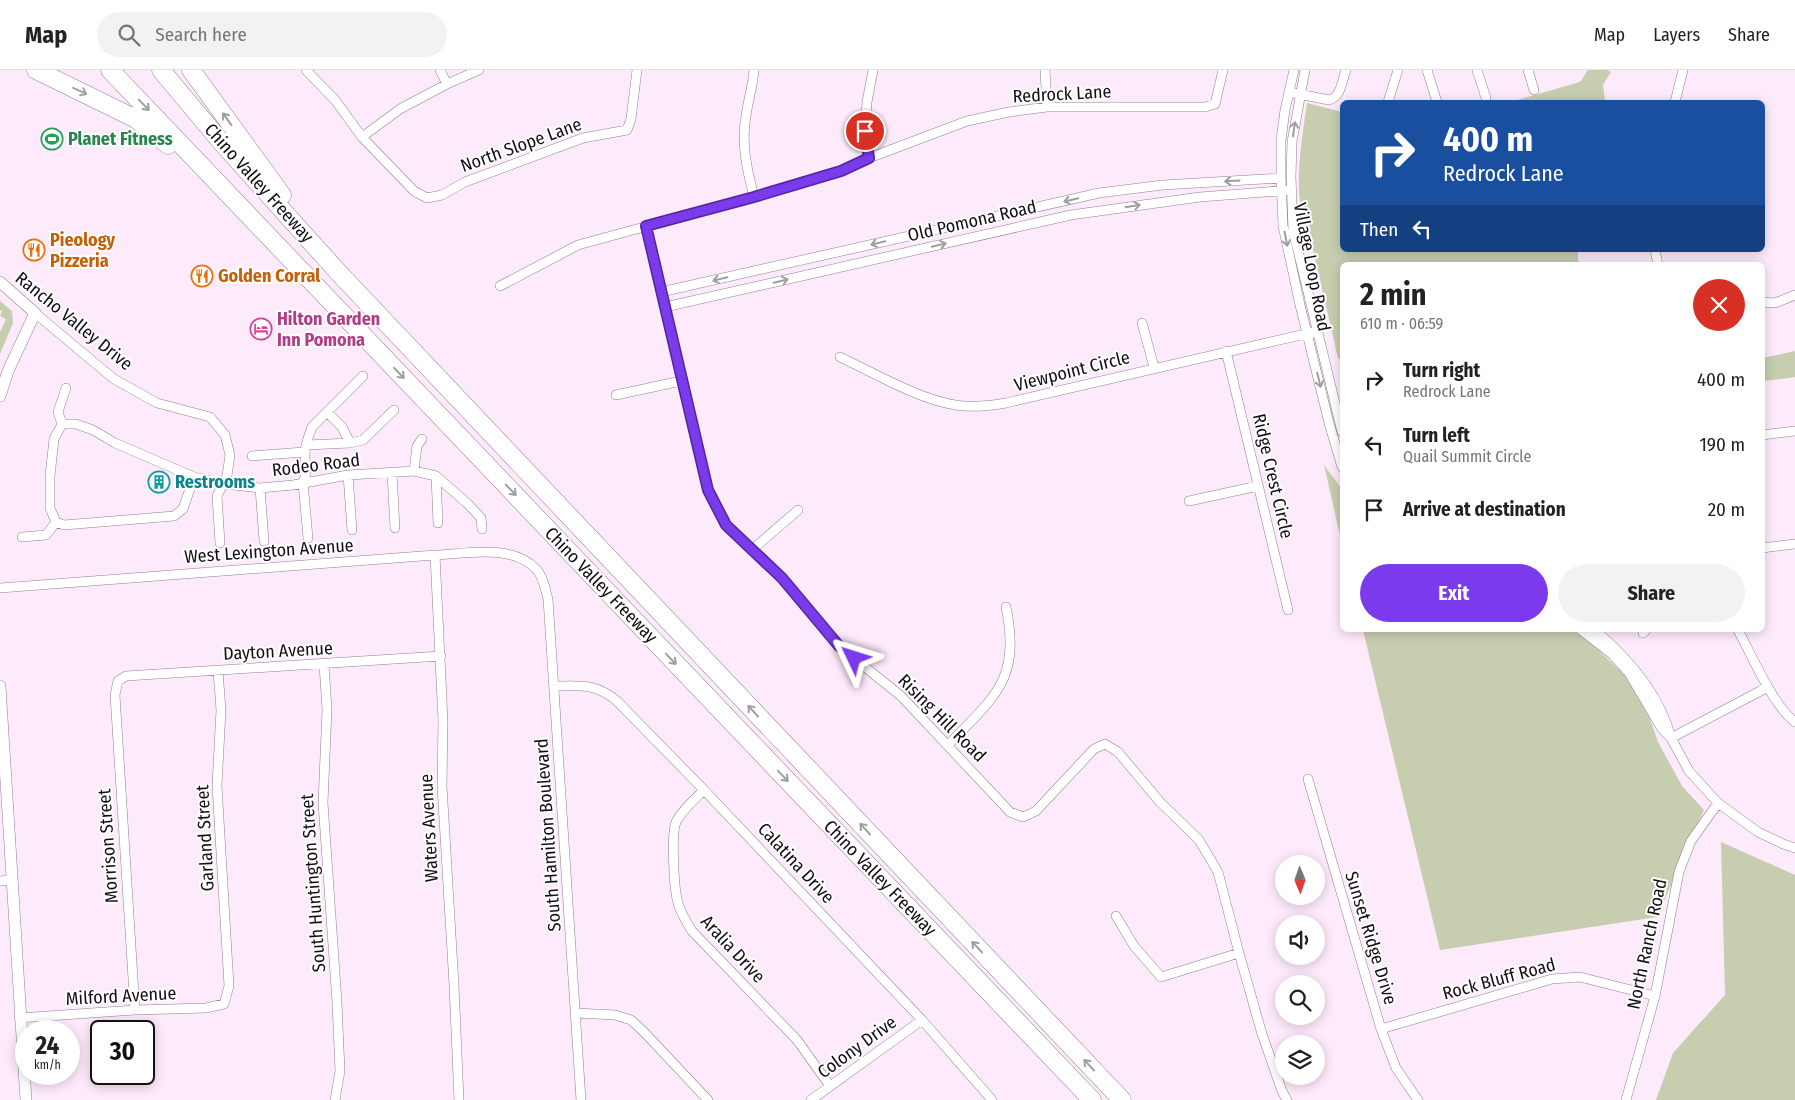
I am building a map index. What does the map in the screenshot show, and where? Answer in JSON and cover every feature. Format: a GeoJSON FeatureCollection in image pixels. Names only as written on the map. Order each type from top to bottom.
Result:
{"type":"FeatureCollection","features":[{"type":"Feature","properties":{"kind":"highway"},"geometry":{"type":"LineString","coordinates":[[36,70],[136,119],[157,135],[197,171],[365,338]]}},
{"type":"Feature","properties":{"kind":"highway","name":"Chino Valley Freeway"},"geometry":{"type":"LineString","coordinates":[[110,70],[1092,1100]]}},
{"type":"Feature","properties":{"kind":"highway","name":"Chino Valley Freeway"},"geometry":{"type":"LineString","coordinates":[[161,70],[222,143],[338,272],[1122,1100]]}},
{"type":"Feature","properties":{"kind":"highway"},"geometry":{"type":"LineString","coordinates":[[191,70],[338,272]]}},
{"type":"Feature","properties":{"kind":"street"},"geometry":{"type":"LineString","coordinates":[[306,70],[335,100],[362,137],[400,109],[447,84],[479,70]]}},
{"type":"Feature","properties":{"kind":"street"},"geometry":{"type":"LineString","coordinates":[[440,70],[447,84]]}},
{"type":"Feature","properties":{"kind":"street","name":"North Slope Lane"},"geometry":{"type":"LineString","coordinates":[[362,137],[414,191],[427,198],[442,195],[464,182],[583,138],[627,130],[631,119],[637,70]]}},
{"type":"Feature","properties":{"kind":"street"},"geometry":{"type":"LineString","coordinates":[[754,70],[744,138],[747,170],[754,197]]}},
{"type":"Feature","properties":{"kind":"street"},"geometry":{"type":"LineString","coordinates":[[869,158],[865,131],[866,102],[872,70]]}},
{"type":"Feature","properties":{"kind":"street"},"geometry":{"type":"LineString","coordinates":[[1045,70],[1048,107]]}},
{"type":"Feature","properties":{"kind":"street","name":"Redrock Lane"},"geometry":{"type":"LineString","coordinates":[[500,286],[578,245],[841,171],[869,158],[967,121],[1009,112],[1048,107],[1205,107],[1215,104],[1223,70]]}},
{"type":"Feature","properties":{"kind":"street","name":"Village Loop Road"},"geometry":{"type":"LineString","coordinates":[[1294,70],[1288,92],[1281,140],[1281,191],[1285,234],[1307,333],[1340,460]]}},
{"type":"Feature","properties":{"kind":"street","name":"Village Loop Road"},"geometry":{"type":"LineString","coordinates":[[1305,70],[1292,142],[1291,190],[1293,230],[1340,424]]}},
{"type":"Feature","properties":{"kind":"street"},"geometry":{"type":"LineString","coordinates":[[1288,92],[1329,100],[1338,95],[1346,70]]}},
{"type":"Feature","properties":{"kind":"street"},"geometry":{"type":"LineString","coordinates":[[1389,100],[1398,70]]}},
{"type":"Feature","properties":{"kind":"street"},"geometry":{"type":"LineString","coordinates":[[1427,70],[1437,100]]}},
{"type":"Feature","properties":{"kind":"street"},"geometry":{"type":"LineString","coordinates":[[1477,70],[1486,98]]}},
{"type":"Feature","properties":{"kind":"street"},"geometry":{"type":"LineString","coordinates":[[1528,70],[1534,90]]}},
{"type":"Feature","properties":{"kind":"street"},"geometry":{"type":"LineString","coordinates":[[1676,100],[1683,70]]}},
{"type":"Feature","properties":{"kind":"street","name":"Old Pomona Road"},"geometry":{"type":"LineString","coordinates":[[661,292],[1099,193],[1163,185],[1281,178]]}},
{"type":"Feature","properties":{"kind":"street","name":"Old Pomona Road"},"geometry":{"type":"LineString","coordinates":[[665,307],[1071,215],[1164,201],[1291,190]]}},
{"type":"Feature","properties":{"kind":"street","name":"Rising Hill Road"},"geometry":{"type":"LineString","coordinates":[[646,226],[708,490],[726,525],[782,578],[839,646],[900,696],[1010,812],[1023,817],[1036,811],[1094,749],[1105,744],[1118,752],[1160,802],[1199,840],[1218,872],[1239,953]]}},
{"type":"Feature","properties":{"kind":"street","name":"Rancho Valley Drive"},"geometry":{"type":"LineString","coordinates":[[0,282],[114,379],[158,403],[210,417],[225,435],[230,455],[224,484]]}},
{"type":"Feature","properties":{"kind":"street"},"geometry":{"type":"LineString","coordinates":[[1765,302],[1775,303],[1795,295]]}},
{"type":"Feature","properties":{"kind":"street"},"geometry":{"type":"LineString","coordinates":[[0,396],[8,371],[35,313]]}},
{"type":"Feature","properties":{"kind":"street"},"geometry":{"type":"LineString","coordinates":[[1142,323],[1154,368]]}},
{"type":"Feature","properties":{"kind":"street","name":"Viewpoint Circle"},"geometry":{"type":"LineString","coordinates":[[840,357],[920,394],[955,405],[981,407],[1006,403],[1318,330]]}},
{"type":"Feature","properties":{"kind":"street","name":"Ridge Crest Circle"},"geometry":{"type":"LineString","coordinates":[[1226,351],[1288,610]]}},
{"type":"Feature","properties":{"kind":"street"},"geometry":{"type":"LineString","coordinates":[[308,538],[303,482],[307,474],[306,449],[308,437],[312,427],[363,376]]}},
{"type":"Feature","properties":{"kind":"street"},"geometry":{"type":"LineString","coordinates":[[616,395],[681,381]]}},
{"type":"Feature","properties":{"kind":"street"},"geometry":{"type":"LineString","coordinates":[[66,388],[58,412],[62,424],[54,438],[50,476],[50,508],[56,522],[64,525],[174,516],[183,509],[194,477]]}},
{"type":"Feature","properties":{"kind":"street"},"geometry":{"type":"LineString","coordinates":[[252,456],[363,440],[394,410]]}},
{"type":"Feature","properties":{"kind":"street"},"geometry":{"type":"LineString","coordinates":[[327,412],[342,427],[350,443]]}},
{"type":"Feature","properties":{"kind":"street","name":"Rodeo Road"},"geometry":{"type":"LineString","coordinates":[[62,424],[76,424],[93,430],[115,443],[194,477],[224,484],[260,488],[348,475],[414,471],[436,476],[481,518],[482,529]]}},
{"type":"Feature","properties":{"kind":"street"},"geometry":{"type":"LineString","coordinates":[[1765,435],[1795,431]]}},
{"type":"Feature","properties":{"kind":"street"},"geometry":{"type":"LineString","coordinates":[[414,471],[417,446],[422,439]]}},
{"type":"Feature","properties":{"kind":"street"},"geometry":{"type":"LineString","coordinates":[[392,473],[396,528]]}},
{"type":"Feature","properties":{"kind":"street"},"geometry":{"type":"LineString","coordinates":[[348,475],[352,530]]}},
{"type":"Feature","properties":{"kind":"street"},"geometry":{"type":"LineString","coordinates":[[436,476],[438,523]]}},
{"type":"Feature","properties":{"kind":"street"},"geometry":{"type":"LineString","coordinates":[[220,543],[217,496],[224,484]]}},
{"type":"Feature","properties":{"kind":"street"},"geometry":{"type":"LineString","coordinates":[[1190,502],[1258,486]]}},
{"type":"Feature","properties":{"kind":"street"},"geometry":{"type":"LineString","coordinates":[[260,488],[264,541]]}},
{"type":"Feature","properties":{"kind":"street"},"geometry":{"type":"LineString","coordinates":[[753,550],[798,510]]}},
{"type":"Feature","properties":{"kind":"street"},"geometry":{"type":"LineString","coordinates":[[22,537],[46,535],[56,522]]}},
{"type":"Feature","properties":{"kind":"street"},"geometry":{"type":"LineString","coordinates":[[1765,548],[1795,544]]}},
{"type":"Feature","properties":{"kind":"street","name":"West Lexington Avenue"},"geometry":{"type":"LineString","coordinates":[[0,588],[435,555],[502,552],[522,560],[537,570]]}},
{"type":"Feature","properties":{"kind":"street","name":"Waters Avenue"},"geometry":{"type":"LineString","coordinates":[[435,555],[443,721],[442,786],[459,1100]]}},
{"type":"Feature","properties":{"kind":"street","name":"South Hamilton Boulevard"},"geometry":{"type":"LineString","coordinates":[[537,570],[544,582],[548,599],[581,1100]]}},
{"type":"Feature","properties":{"kind":"street"},"geometry":{"type":"LineString","coordinates":[[948,745],[998,692],[1005,676],[1010,659],[1011,640],[1006,607]]}},
{"type":"Feature","properties":{"kind":"street"},"geometry":{"type":"LineString","coordinates":[[1584,632],[1612,654],[1629,673],[1662,729],[1671,738]]}},
{"type":"Feature","properties":{"kind":"street"},"geometry":{"type":"LineString","coordinates":[[1597,632],[1620,652],[1641,678],[1690,771],[1718,804],[1758,832],[1795,848]]}},
{"type":"Feature","properties":{"kind":"street"},"geometry":{"type":"LineString","coordinates":[[1739,632],[1768,687],[1790,718],[1795,722]]}},
{"type":"Feature","properties":{"kind":"street","name":"Dayton Avenue"},"geometry":{"type":"LineString","coordinates":[[118,681],[126,676],[324,665],[441,656]]}},
{"type":"Feature","properties":{"kind":"street","name":"South Huntington Street"},"geometry":{"type":"LineString","coordinates":[[324,665],[327,709],[323,803],[340,1071],[335,1100]]}},
{"type":"Feature","properties":{"kind":"street","name":"Garland Street"},"geometry":{"type":"LineString","coordinates":[[218,671],[221,710],[217,786],[229,986],[224,1004]]}},
{"type":"Feature","properties":{"kind":"street","name":"Morrison Street"},"geometry":{"type":"LineString","coordinates":[[118,681],[115,695],[135,1010]]}},
{"type":"Feature","properties":{"kind":"street"},"geometry":{"type":"LineString","coordinates":[[0,686],[6,880],[26,1100]]}},
{"type":"Feature","properties":{"kind":"street","name":"Calatina Drive"},"geometry":{"type":"LineString","coordinates":[[555,686],[590,687],[605,691],[617,701],[922,1020],[989,1099]]}},
{"type":"Feature","properties":{"kind":"street"},"geometry":{"type":"LineString","coordinates":[[1671,738],[1768,687]]}},
{"type":"Feature","properties":{"kind":"street","name":"Sunset Ridge Drive"},"geometry":{"type":"LineString","coordinates":[[1308,779],[1381,1030],[1396,1068],[1418,1100]]}},
{"type":"Feature","properties":{"kind":"street","name":"Aralia Drive"},"geometry":{"type":"LineString","coordinates":[[704,790],[683,811],[676,823],[673,836],[677,900],[682,916],[692,931],[797,1040],[830,1086]]}},
{"type":"Feature","properties":{"kind":"street","name":"North Ranch Road"},"geometry":{"type":"LineString","coordinates":[[1626,1100],[1655,996],[1678,872],[1692,841],[1718,804]]}},
{"type":"Feature","properties":{"kind":"street"},"geometry":{"type":"LineString","coordinates":[[1116,916],[1134,946],[1160,977],[1239,953],[1262,1034],[1282,1092],[1287,1100]]}},
{"type":"Feature","properties":{"kind":"street","name":"Rock Bluff Road"},"geometry":{"type":"LineString","coordinates":[[1381,1030],[1552,979],[1580,977],[1655,996]]}},
{"type":"Feature","properties":{"kind":"street","name":"Milford Avenue"},"geometry":{"type":"LineString","coordinates":[[19,1018],[135,1010],[206,1008],[224,1004]]}},
{"type":"Feature","properties":{"kind":"street"},"geometry":{"type":"LineString","coordinates":[[576,1013],[615,1015],[631,1020],[708,1100]]}},
{"type":"Feature","properties":{"kind":"street","name":"Colony Drive"},"geometry":{"type":"LineString","coordinates":[[811,1100],[922,1020]]}},
{"type":"Feature","properties":{"kind":"green space"},"geometry":{"type":"Polygon","coordinates":[[[1588,70],[1607,70],[1611,72],[1603,85],[1605,100],[1517,100],[1580,82],[1588,70]]]}},
{"type":"Feature","properties":{"kind":"green space"},"geometry":{"type":"Polygon","coordinates":[[[1307,103],[1340,111],[1340,252],[1578,252],[1578,262],[1340,262],[1340,360],[1338,358],[1307,224],[1302,213],[1299,182],[1301,147],[1307,103]]]}},
{"type":"Feature","properties":{"kind":"green space"},"geometry":{"type":"Polygon","coordinates":[[[0,301],[12,311],[13,323],[0,354],[0,332],[6,319],[0,316],[2,311],[0,310],[0,301]]]}},
{"type":"Feature","properties":{"kind":"green space"},"geometry":{"type":"Polygon","coordinates":[[[1795,351],[1795,377],[1765,381],[1765,358],[1795,351]]]}},
{"type":"Feature","properties":{"kind":"green space"},"geometry":{"type":"Polygon","coordinates":[[[1324,465],[1340,486],[1340,535],[1324,465]]]}},
{"type":"Feature","properties":{"kind":"green space"},"geometry":{"type":"Polygon","coordinates":[[[1363,632],[1576,632],[1624,674],[1647,710],[1658,742],[1682,786],[1704,810],[1657,917],[1440,950],[1363,632]]]}},
{"type":"Feature","properties":{"kind":"green space"},"geometry":{"type":"Polygon","coordinates":[[[1721,842],[1795,875],[1795,1100],[1656,1100],[1673,1053],[1725,995],[1721,842]]]}},
{"type":"Feature","properties":{"kind":"place","name":"Planet Fitness"},"geometry":{"type":"Point","coordinates":[52,139]}},
{"type":"Feature","properties":{"kind":"place","name":"Pieology Pizzeria"},"geometry":{"type":"Point","coordinates":[34,250]}},
{"type":"Feature","properties":{"kind":"place","name":"Golden Corral"},"geometry":{"type":"Point","coordinates":[202,276]}},
{"type":"Feature","properties":{"kind":"place","name":"Hilton Garden Inn Pomona"},"geometry":{"type":"Point","coordinates":[261,329]}},
{"type":"Feature","properties":{"kind":"place","name":"Restrooms"},"geometry":{"type":"Point","coordinates":[159,482]}},
{"type":"Feature","properties":{"kind":"route"},"geometry":{"type":"LineString","coordinates":[[854,658],[839,646],[782,578],[726,525],[708,490],[646,226],[841,171],[869,158],[865,131]]}}]}
